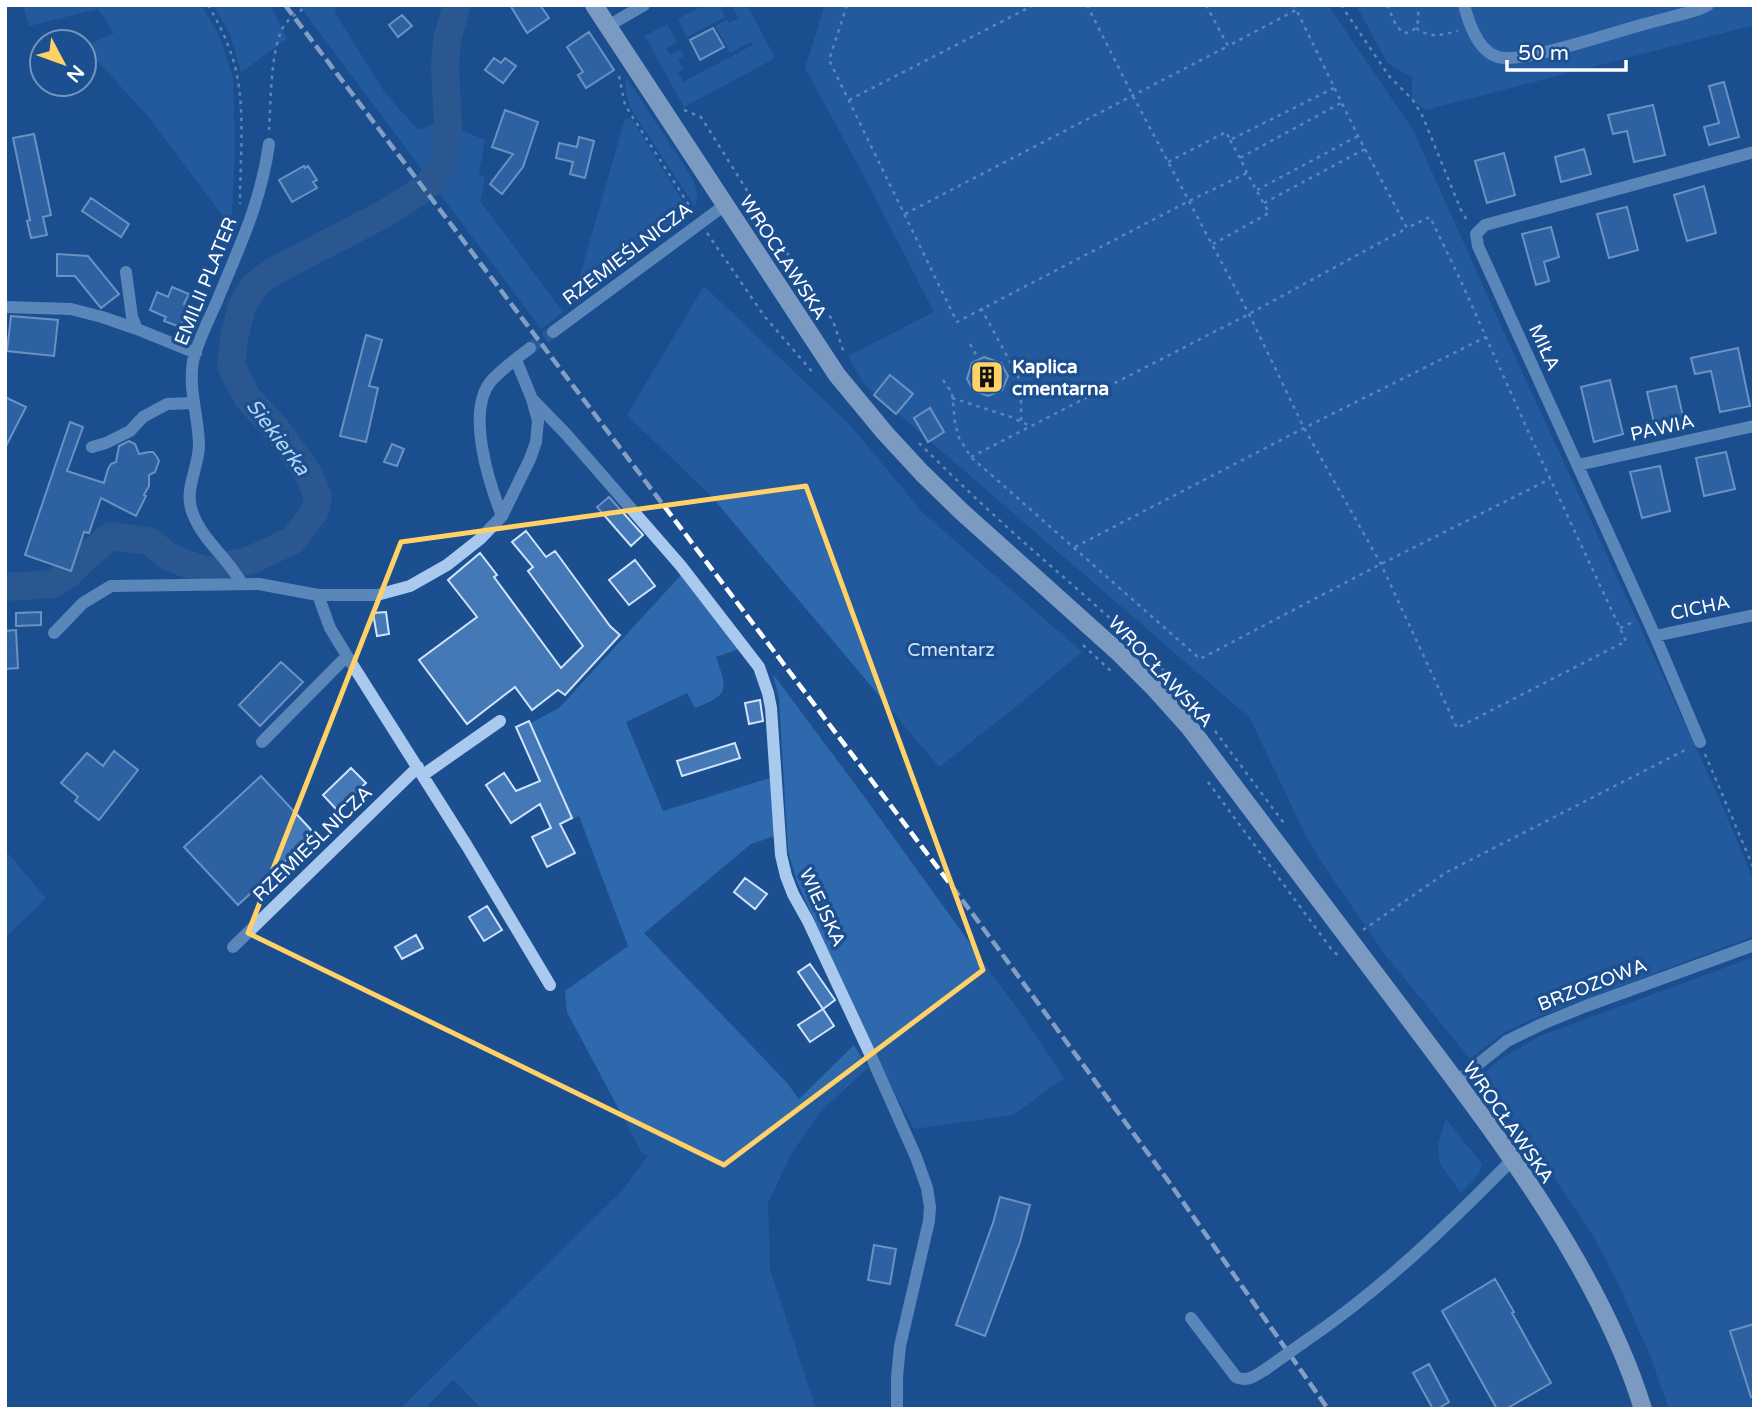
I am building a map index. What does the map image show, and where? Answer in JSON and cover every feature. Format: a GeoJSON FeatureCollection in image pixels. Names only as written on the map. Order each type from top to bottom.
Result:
{"type":"FeatureCollection","features":[{"type":"Feature","properties":{"kind":"main road","name":"WROCŁAWSKA"},"geometry":{"type":"LineString","coordinates":[[594,5],[836,375],[922,473],[1118,652],[1190,728],[1456,1082],[1512,1160],[1567,1245],[1607,1320],[1643,1409]]}},
{"type":"Feature","properties":{"kind":"street"},"geometry":{"type":"LineString","coordinates":[[608,26],[644,5]]}},
{"type":"Feature","properties":{"kind":"street"},"geometry":{"type":"LineString","coordinates":[[1464,5],[1480,44],[1497,57],[1512,59],[1553,50],[1708,5]]}},
{"type":"Feature","properties":{"kind":"street","name":"EMILII PLATER"},"geometry":{"type":"LineString","coordinates":[[239,578],[198,525],[190,507],[190,488],[199,446],[191,375],[196,353],[253,215],[269,144]]}},
{"type":"Feature","properties":{"kind":"street"},"geometry":{"type":"LineString","coordinates":[[1476,234],[1485,225],[1754,152]]}},
{"type":"Feature","properties":{"kind":"street","name":"RZEMIEŚLNICZA"},"geometry":{"type":"LineString","coordinates":[[553,332],[725,205]]}},
{"type":"Feature","properties":{"kind":"street","name":"MIŁA"},"geometry":{"type":"LineString","coordinates":[[1476,234],[1478,246],[1700,742]]}},
{"type":"Feature","properties":{"kind":"street"},"geometry":{"type":"LineString","coordinates":[[126,272],[136,329]]}},
{"type":"Feature","properties":{"kind":"street"},"geometry":{"type":"LineString","coordinates":[[5,307],[71,309],[102,317],[196,353]]}},
{"type":"Feature","properties":{"kind":"street"},"geometry":{"type":"LineString","coordinates":[[502,516],[493,494],[482,450],[480,420],[483,398],[491,382],[530,348]]}},
{"type":"Feature","properties":{"kind":"street"},"geometry":{"type":"LineString","coordinates":[[54,633],[83,603],[111,586],[239,578],[258,584],[318,594],[377,595],[410,586],[447,565],[480,539],[502,516],[536,442],[538,421],[516,360]]}},
{"type":"Feature","properties":{"kind":"street","name":"WIEJSKA"},"geometry":{"type":"LineString","coordinates":[[532,399],[568,435],[681,566],[759,667],[771,708],[780,845],[786,876],[870,1054],[927,1188],[930,1207],[927,1233],[900,1346],[897,1409]]}},
{"type":"Feature","properties":{"kind":"street"},"geometry":{"type":"LineString","coordinates":[[92,447],[130,431],[143,417],[167,404],[194,404]]}},
{"type":"Feature","properties":{"kind":"street","name":"PAWIA"},"geometry":{"type":"LineString","coordinates":[[1578,465],[1754,426]]}},
{"type":"Feature","properties":{"kind":"street"},"geometry":{"type":"LineString","coordinates":[[318,594],[330,628],[421,771],[550,985]]}},
{"type":"Feature","properties":{"kind":"street","name":"CICHA"},"geometry":{"type":"LineString","coordinates":[[1654,636],[1754,615]]}},
{"type":"Feature","properties":{"kind":"street"},"geometry":{"type":"LineString","coordinates":[[262,742],[347,656]]}},
{"type":"Feature","properties":{"kind":"street","name":"RZEMIEŚLNICZA"},"geometry":{"type":"LineString","coordinates":[[233,947],[421,771],[500,721]]}},
{"type":"Feature","properties":{"kind":"street","name":"BRZOZOWA"},"geometry":{"type":"LineString","coordinates":[[1456,1082],[1507,1041],[1542,1024],[1754,945]]}},
{"type":"Feature","properties":{"kind":"street"},"geometry":{"type":"LineString","coordinates":[[1191,1318],[1236,1377],[1241,1380],[1249,1379],[1339,1318],[1399,1270],[1512,1160]]}},
{"type":"Feature","properties":{"kind":"path"},"geometry":{"type":"LineString","coordinates":[[208,5],[225,34],[237,75],[241,113],[240,204]]}},
{"type":"Feature","properties":{"kind":"path"},"geometry":{"type":"LineString","coordinates":[[269,144],[272,84],[280,34],[288,20],[307,5]]}},
{"type":"Feature","properties":{"kind":"path"},"geometry":{"type":"LineString","coordinates":[[847,5],[829,60],[957,321],[1247,173]]}},
{"type":"Feature","properties":{"kind":"path"},"geometry":{"type":"LineString","coordinates":[[849,100],[1034,5]]}},
{"type":"Feature","properties":{"kind":"path"},"geometry":{"type":"LineString","coordinates":[[971,457],[1249,314],[1430,217],[1626,641],[1457,728],[1381,564],[1304,429],[1249,314],[1132,96],[1087,5]]}},
{"type":"Feature","properties":{"kind":"path"},"geometry":{"type":"LineString","coordinates":[[1206,5],[1228,46]]}},
{"type":"Feature","properties":{"kind":"path"},"geometry":{"type":"LineString","coordinates":[[1294,5],[1357,136],[1407,228]]}},
{"type":"Feature","properties":{"kind":"path"},"geometry":{"type":"LineString","coordinates":[[1341,5],[1389,76],[1412,99],[1422,115],[1461,210],[1476,234]]}},
{"type":"Feature","properties":{"kind":"path"},"geometry":{"type":"LineString","coordinates":[[1387,5],[1402,33],[1416,29],[1419,20],[1416,7]]}},
{"type":"Feature","properties":{"kind":"path"},"geometry":{"type":"LineString","coordinates":[[905,215],[1296,10]]}},
{"type":"Feature","properties":{"kind":"path"},"geometry":{"type":"LineString","coordinates":[[1416,29],[1425,35],[1438,36],[1472,28]]}},
{"type":"Feature","properties":{"kind":"path"},"geometry":{"type":"LineString","coordinates":[[1230,140],[1334,88]]}},
{"type":"Feature","properties":{"kind":"path"},"geometry":{"type":"LineString","coordinates":[[1240,158],[1341,103]]}},
{"type":"Feature","properties":{"kind":"path"},"geometry":{"type":"LineString","coordinates":[[683,110],[701,117],[833,321],[847,360]]}},
{"type":"Feature","properties":{"kind":"path"},"geometry":{"type":"LineString","coordinates":[[1168,162],[1226,132],[1240,158],[1269,213],[1212,244]]}},
{"type":"Feature","properties":{"kind":"path"},"geometry":{"type":"LineString","coordinates":[[1256,190],[1357,136]]}},
{"type":"Feature","properties":{"kind":"path"},"geometry":{"type":"LineString","coordinates":[[1264,203],[1365,149]]}},
{"type":"Feature","properties":{"kind":"path"},"geometry":{"type":"LineString","coordinates":[[981,308],[1021,382],[1021,422]]}},
{"type":"Feature","properties":{"kind":"path"},"geometry":{"type":"LineString","coordinates":[[1074,547],[1486,337]]}},
{"type":"Feature","properties":{"kind":"path"},"geometry":{"type":"LineString","coordinates":[[970,344],[979,360]]}},
{"type":"Feature","properties":{"kind":"path"},"geometry":{"type":"LineString","coordinates":[[943,380],[952,393],[959,438],[971,457],[1200,659],[1550,479]]}},
{"type":"Feature","properties":{"kind":"path"},"geometry":{"type":"LineString","coordinates":[[952,398],[1030,426]]}},
{"type":"Feature","properties":{"kind":"path"},"geometry":{"type":"LineString","coordinates":[[916,440],[973,496],[1162,668],[1186,696]]}},
{"type":"Feature","properties":{"kind":"path"},"geometry":{"type":"LineString","coordinates":[[1209,724],[1292,834]]}},
{"type":"Feature","properties":{"kind":"path"},"geometry":{"type":"LineString","coordinates":[[1349,940],[1447,872],[1700,742],[1754,869]]}},
{"type":"Feature","properties":{"kind":"highlighted area"},"geometry":{"type":"Polygon","coordinates":[[[806,486],[983,970],[724,1165],[248,933],[401,542],[806,486]]]}},
{"type":"Feature","properties":{"kind":"green space"},"geometry":{"type":"Polygon","coordinates":[[[23,5],[201,5],[219,35],[233,78],[235,155],[231,227],[146,114],[98,61],[98,40],[114,33],[98,9],[29,26],[23,5]]]}},
{"type":"Feature","properties":{"kind":"green space"},"geometry":{"type":"Polygon","coordinates":[[[213,5],[270,5],[287,39],[241,72],[230,34],[213,5]]]}},
{"type":"Feature","properties":{"kind":"green space"},"geometry":{"type":"Polygon","coordinates":[[[299,5],[336,5],[335,13],[385,93],[418,130],[440,121],[485,140],[479,173],[485,179],[480,201],[563,312],[541,329],[299,5]]]}},
{"type":"Feature","properties":{"kind":"green space"},"geometry":{"type":"Polygon","coordinates":[[[703,5],[727,5],[721,9],[725,17],[687,37],[678,19],[703,5]]]}},
{"type":"Feature","properties":{"kind":"green space"},"geometry":{"type":"Polygon","coordinates":[[[732,5],[747,5],[775,58],[684,107],[645,36],[667,24],[677,42],[666,48],[670,55],[681,49],[684,56],[678,59],[683,69],[678,72],[683,82],[753,45],[751,42],[730,53],[715,26],[727,20],[729,23],[738,19],[732,5]]]}},
{"type":"Feature","properties":{"kind":"green space"},"geometry":{"type":"Polygon","coordinates":[[[825,5],[1328,5],[1413,130],[1715,789],[1754,881],[1754,936],[1530,1020],[1503,1033],[1470,1059],[1384,953],[1322,863],[1304,832],[1250,718],[864,384],[848,356],[934,312],[805,68],[825,5]]]}},
{"type":"Feature","properties":{"kind":"green space"},"geometry":{"type":"Polygon","coordinates":[[[1356,5],[1754,5],[1754,25],[1425,110],[1412,99],[1412,78],[1387,62],[1356,5]]]}},
{"type":"Feature","properties":{"kind":"green space"},"geometry":{"type":"Polygon","coordinates":[[[625,78],[692,178],[697,193],[695,207],[631,109],[625,78]]]}},
{"type":"Feature","properties":{"kind":"green space"},"geometry":{"type":"Polygon","coordinates":[[[629,118],[689,215],[582,298],[574,299],[624,122],[629,118]]]}},
{"type":"Feature","properties":{"kind":"green space","name":"Cmentarz"},"geometry":{"type":"Polygon","coordinates":[[[704,286],[851,426],[923,513],[1082,652],[939,767],[712,497],[627,415],[704,286]]]}},
{"type":"Feature","properties":{"kind":"green space"},"geometry":{"type":"Polygon","coordinates":[[[681,575],[739,649],[716,657],[724,684],[723,690],[715,699],[695,708],[687,693],[626,722],[663,811],[770,778],[775,836],[751,844],[644,933],[787,1083],[799,1099],[854,1045],[868,1068],[822,1110],[791,1154],[768,1203],[770,1270],[816,1409],[482,1409],[453,1379],[425,1409],[400,1409],[622,1191],[648,1155],[642,1153],[567,1012],[565,991],[628,946],[579,816],[571,820],[531,723],[559,708],[681,575]]]}},
{"type":"Feature","properties":{"kind":"green space"},"geometry":{"type":"Polygon","coordinates":[[[773,674],[866,799],[1064,1078],[1013,1115],[914,1129],[888,1080],[797,882],[788,851],[779,699],[773,674]]]}},
{"type":"Feature","properties":{"kind":"green space"},"geometry":{"type":"Polygon","coordinates":[[[5,850],[46,898],[5,938],[5,850]]]}},
{"type":"Feature","properties":{"kind":"green space"},"geometry":{"type":"Polygon","coordinates":[[[1754,957],[1754,1409],[1669,1409],[1650,1355],[1616,1279],[1591,1232],[1480,1077],[1499,1060],[1540,1036],[1754,957]]]}},
{"type":"Feature","properties":{"kind":"green space"},"geometry":{"type":"Polygon","coordinates":[[[1446,1119],[1482,1164],[1479,1174],[1461,1193],[1440,1164],[1438,1145],[1446,1119]]]}},
{"type":"Feature","properties":{"kind":"building"},"geometry":{"type":"Polygon","coordinates":[[[510,5],[540,5],[549,18],[527,33],[510,5]]]}},
{"type":"Feature","properties":{"kind":"building"},"geometry":{"type":"Polygon","coordinates":[[[402,15],[412,26],[398,37],[389,25],[402,15]]]}},
{"type":"Feature","properties":{"kind":"building"},"geometry":{"type":"Polygon","coordinates":[[[713,28],[724,47],[700,60],[690,40],[713,28]]]}},
{"type":"Feature","properties":{"kind":"building"},"geometry":{"type":"Polygon","coordinates":[[[589,32],[614,70],[586,88],[578,75],[583,72],[567,47],[589,32]]]}},
{"type":"Feature","properties":{"kind":"building"},"geometry":{"type":"Polygon","coordinates":[[[494,58],[501,63],[505,58],[516,66],[503,83],[485,70],[494,58]]]}},
{"type":"Feature","properties":{"kind":"building"},"geometry":{"type":"Polygon","coordinates":[[[1724,82],[1739,137],[1709,145],[1704,127],[1719,123],[1709,86],[1724,82]]]}},
{"type":"Feature","properties":{"kind":"building"},"geometry":{"type":"Polygon","coordinates":[[[1653,105],[1665,155],[1634,162],[1627,131],[1613,134],[1608,115],[1653,105]]]}},
{"type":"Feature","properties":{"kind":"building"},"geometry":{"type":"Polygon","coordinates":[[[505,110],[538,122],[523,167],[502,194],[490,184],[513,154],[492,147],[505,110]]]}},
{"type":"Feature","properties":{"kind":"building"},"geometry":{"type":"Polygon","coordinates":[[[34,134],[51,215],[43,217],[47,235],[31,238],[27,221],[30,220],[13,138],[34,134]]]}},
{"type":"Feature","properties":{"kind":"building"},"geometry":{"type":"Polygon","coordinates":[[[579,137],[594,141],[585,178],[570,174],[573,162],[556,158],[559,143],[577,147],[579,137]]]}},
{"type":"Feature","properties":{"kind":"building"},"geometry":{"type":"Polygon","coordinates":[[[1584,149],[1591,174],[1561,182],[1555,157],[1584,149]]]}},
{"type":"Feature","properties":{"kind":"building"},"geometry":{"type":"Polygon","coordinates":[[[1504,153],[1515,195],[1487,203],[1475,161],[1504,153]]]}},
{"type":"Feature","properties":{"kind":"building"},"geometry":{"type":"Polygon","coordinates":[[[308,166],[317,180],[313,182],[317,188],[292,202],[279,180],[308,166]]]}},
{"type":"Feature","properties":{"kind":"building"},"geometry":{"type":"Polygon","coordinates":[[[1704,186],[1716,233],[1687,241],[1674,195],[1704,186]]]}},
{"type":"Feature","properties":{"kind":"building"},"geometry":{"type":"Polygon","coordinates":[[[91,198],[129,224],[121,237],[82,211],[91,198]]]}},
{"type":"Feature","properties":{"kind":"building"},"geometry":{"type":"Polygon","coordinates":[[[1627,207],[1638,250],[1609,258],[1597,214],[1627,207]]]}},
{"type":"Feature","properties":{"kind":"building"},"geometry":{"type":"Polygon","coordinates":[[[1551,227],[1559,257],[1544,262],[1549,281],[1536,285],[1522,234],[1551,227]]]}},
{"type":"Feature","properties":{"kind":"building"},"geometry":{"type":"Polygon","coordinates":[[[57,254],[88,256],[119,294],[101,308],[75,276],[57,276],[57,254]]]}},
{"type":"Feature","properties":{"kind":"building"},"geometry":{"type":"Polygon","coordinates":[[[172,287],[189,294],[184,304],[189,306],[180,327],[164,321],[166,317],[150,310],[157,292],[168,297],[172,287]]]}},
{"type":"Feature","properties":{"kind":"building"},"geometry":{"type":"Polygon","coordinates":[[[11,316],[58,320],[54,356],[7,351],[11,316]]]}},
{"type":"Feature","properties":{"kind":"building"},"geometry":{"type":"Polygon","coordinates":[[[366,335],[382,340],[369,386],[378,388],[366,442],[340,436],[366,335]]]}},
{"type":"Feature","properties":{"kind":"building"},"geometry":{"type":"Polygon","coordinates":[[[1738,348],[1750,406],[1720,412],[1711,371],[1695,374],[1691,358],[1738,348]]]}},
{"type":"Feature","properties":{"kind":"building","name":"Kaplica cmentarna"},"geometry":{"type":"Polygon","coordinates":[[[984,357],[1001,363],[1008,376],[1002,390],[988,396],[974,391],[967,379],[972,363],[984,357]]]}},
{"type":"Feature","properties":{"kind":"building"},"geometry":{"type":"Polygon","coordinates":[[[890,375],[913,394],[896,414],[874,395],[890,375]]]}},
{"type":"Feature","properties":{"kind":"building"},"geometry":{"type":"Polygon","coordinates":[[[1610,380],[1623,434],[1594,442],[1581,387],[1610,380]]]}},
{"type":"Feature","properties":{"kind":"building"},"geometry":{"type":"Polygon","coordinates":[[[1676,386],[1684,421],[1655,427],[1647,392],[1676,386]]]}},
{"type":"Feature","properties":{"kind":"building"},"geometry":{"type":"Polygon","coordinates":[[[5,397],[26,407],[5,448],[5,397]]]}},
{"type":"Feature","properties":{"kind":"building"},"geometry":{"type":"Polygon","coordinates":[[[930,408],[944,432],[928,442],[914,418],[930,408]]]}},
{"type":"Feature","properties":{"kind":"building"},"geometry":{"type":"Polygon","coordinates":[[[70,422],[83,427],[67,471],[104,483],[108,469],[116,462],[119,446],[129,441],[135,444],[139,454],[153,452],[159,461],[155,472],[149,475],[149,486],[144,495],[146,496],[136,516],[101,498],[89,533],[84,532],[71,571],[25,555],[70,422]]]}},
{"type":"Feature","properties":{"kind":"building"},"geometry":{"type":"Polygon","coordinates":[[[392,444],[404,449],[397,466],[384,462],[392,444]]]}},
{"type":"Feature","properties":{"kind":"building"},"geometry":{"type":"Polygon","coordinates":[[[1726,452],[1735,489],[1704,496],[1696,458],[1726,452]]]}},
{"type":"Feature","properties":{"kind":"building"},"geometry":{"type":"Polygon","coordinates":[[[1660,466],[1670,511],[1642,518],[1630,472],[1660,466]]]}},
{"type":"Feature","properties":{"kind":"building"},"geometry":{"type":"Polygon","coordinates":[[[609,497],[643,535],[631,546],[597,507],[609,497]]]}},
{"type":"Feature","properties":{"kind":"building"},"geometry":{"type":"Polygon","coordinates":[[[526,531],[546,557],[555,551],[610,626],[620,635],[565,695],[558,690],[532,710],[515,687],[467,724],[419,660],[477,617],[448,580],[480,553],[497,575],[494,577],[561,668],[583,646],[528,571],[533,567],[512,542],[526,531]]]}},
{"type":"Feature","properties":{"kind":"building"},"geometry":{"type":"Polygon","coordinates":[[[635,560],[655,586],[629,605],[609,580],[635,560]]]}},
{"type":"Feature","properties":{"kind":"building"},"geometry":{"type":"Polygon","coordinates":[[[41,612],[41,625],[16,626],[16,613],[41,612]]]}},
{"type":"Feature","properties":{"kind":"building"},"geometry":{"type":"Polygon","coordinates":[[[386,612],[389,634],[377,636],[373,613],[386,612]]]}},
{"type":"Feature","properties":{"kind":"building"},"geometry":{"type":"Polygon","coordinates":[[[16,630],[18,668],[5,669],[5,631],[16,630]]]}},
{"type":"Feature","properties":{"kind":"building"},"geometry":{"type":"Polygon","coordinates":[[[281,662],[303,682],[260,726],[239,705],[281,662]]]}},
{"type":"Feature","properties":{"kind":"building"},"geometry":{"type":"Polygon","coordinates":[[[760,700],[763,721],[749,724],[745,703],[760,700]]]}},
{"type":"Feature","properties":{"kind":"building"},"geometry":{"type":"Polygon","coordinates":[[[529,721],[572,818],[560,824],[575,853],[547,867],[532,837],[551,828],[540,804],[511,823],[486,785],[504,773],[516,791],[540,781],[516,727],[529,721]]]}},
{"type":"Feature","properties":{"kind":"building"},"geometry":{"type":"Polygon","coordinates":[[[735,743],[740,758],[682,776],[677,761],[735,743]]]}},
{"type":"Feature","properties":{"kind":"building"},"geometry":{"type":"Polygon","coordinates":[[[114,751],[138,770],[99,820],[75,801],[78,797],[61,783],[87,753],[103,766],[114,751]]]}},
{"type":"Feature","properties":{"kind":"building"},"geometry":{"type":"Polygon","coordinates":[[[351,768],[366,783],[337,810],[323,795],[351,768]]]}},
{"type":"Feature","properties":{"kind":"building"},"geometry":{"type":"Polygon","coordinates":[[[261,776],[315,834],[238,905],[184,847],[261,776]]]}},
{"type":"Feature","properties":{"kind":"building"},"geometry":{"type":"Polygon","coordinates":[[[745,878],[767,894],[755,909],[734,892],[745,878]]]}},
{"type":"Feature","properties":{"kind":"building"},"geometry":{"type":"Polygon","coordinates":[[[487,906],[502,930],[484,941],[469,917],[487,906]]]}},
{"type":"Feature","properties":{"kind":"building"},"geometry":{"type":"Polygon","coordinates":[[[416,935],[423,948],[402,959],[395,947],[416,935]]]}},
{"type":"Feature","properties":{"kind":"building"},"geometry":{"type":"Polygon","coordinates":[[[810,964],[835,1000],[823,1009],[798,972],[810,964]]]}},
{"type":"Feature","properties":{"kind":"building"},"geometry":{"type":"Polygon","coordinates":[[[823,1009],[834,1026],[810,1042],[798,1025],[823,1009]]]}},
{"type":"Feature","properties":{"kind":"building"},"geometry":{"type":"Polygon","coordinates":[[[1000,1197],[1030,1205],[1020,1242],[985,1336],[956,1325],[1000,1197]]]}},
{"type":"Feature","properties":{"kind":"building"},"geometry":{"type":"Polygon","coordinates":[[[874,1245],[896,1249],[890,1284],[868,1280],[874,1245]]]}},
{"type":"Feature","properties":{"kind":"building"},"geometry":{"type":"Polygon","coordinates":[[[1495,1279],[1551,1383],[1506,1409],[1497,1409],[1442,1311],[1495,1279]]]}},
{"type":"Feature","properties":{"kind":"building"},"geometry":{"type":"Polygon","coordinates":[[[1754,1324],[1754,1397],[1751,1397],[1730,1331],[1754,1324]]]}},
{"type":"Feature","properties":{"kind":"building"},"geometry":{"type":"Polygon","coordinates":[[[1429,1364],[1449,1402],[1437,1409],[1433,1409],[1413,1373],[1429,1364]]]}},
{"type":"Feature","properties":{"kind":"waterway","name":"Siekierka"},"geometry":{"type":"LineString","coordinates":[[430,183],[444,159],[448,125],[445,68],[447,40],[457,5]]}},
{"type":"Feature","properties":{"kind":"waterway","name":"Siekierka"},"geometry":{"type":"LineString","coordinates":[[5,587],[52,584],[67,575],[111,536],[149,541],[169,557],[206,571],[251,560],[293,540],[315,511],[318,497],[308,473],[277,430],[247,397],[231,366],[242,306],[255,285],[274,271],[384,214],[417,193]]}},
{"type":"Feature","properties":{"kind":"tunnel"},"geometry":{"type":"LineString","coordinates":[[530,348],[553,332]]}},
{"type":"Feature","properties":{"kind":"railway"},"geometry":{"type":"LineString","coordinates":[[285,5],[972,913],[1169,1182],[1328,1409]]}},
{"type":"Feature","properties":{"kind":"place","name":"Kaplica cmentarna"},"geometry":{"type":"Point","coordinates":[987,377]}}]}
